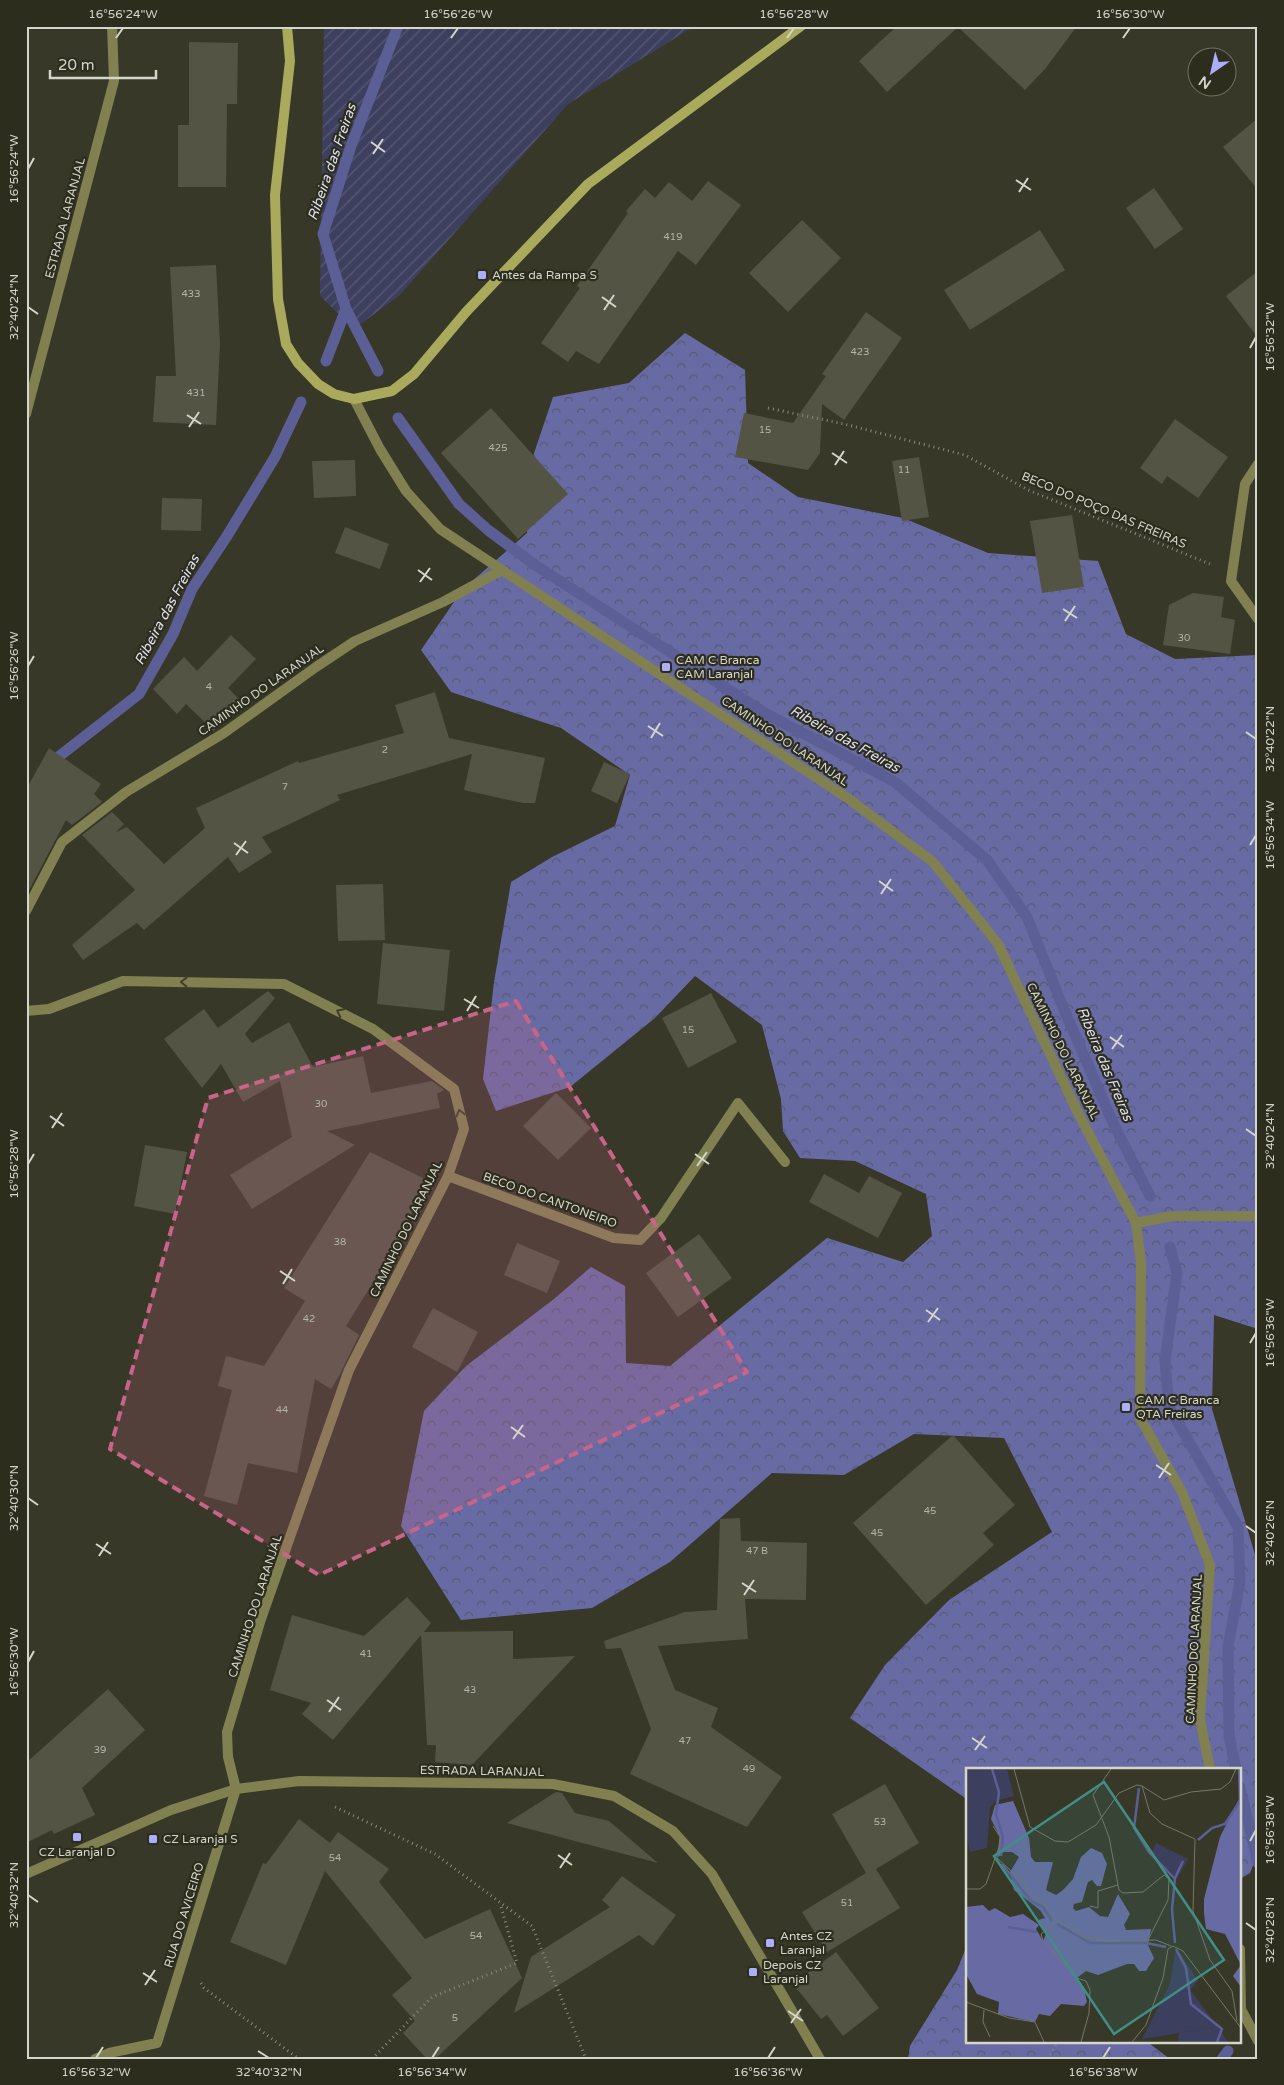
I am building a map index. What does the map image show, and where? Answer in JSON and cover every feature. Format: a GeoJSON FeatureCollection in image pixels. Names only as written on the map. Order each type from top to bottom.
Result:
{"type":"FeatureCollection","features":[{"type":"Feature","properties":{"kind":"main road"},"geometry":{"type":"LineString","coordinates":[[287,26],[290,61],[275,195],[278,299],[281,317],[286,344],[298,363],[318,384],[334,394],[354,399],[392,391],[414,374],[466,312],[588,184],[801,26]]}},
{"type":"Feature","properties":{"kind":"street","name":"ESTRADA LARANJAL"},"geometry":{"type":"LineString","coordinates":[[26,414],[114,81],[112,26]]}},
{"type":"Feature","properties":{"kind":"street","name":"CAMINHO DO LARANJAL"},"geometry":{"type":"LineString","coordinates":[[354,399],[380,449],[406,491],[440,528],[850,799],[933,862],[998,944],[1078,1113],[1136,1222],[1141,1262],[1140,1418],[1182,1492],[1210,1564],[1200,1720],[1210,1768]]}},
{"type":"Feature","properties":{"kind":"street"},"geometry":{"type":"LineString","coordinates":[[1258,464],[1245,484],[1231,580],[1258,620]]}},
{"type":"Feature","properties":{"kind":"street","name":"CAMINHO DO LARANJAL"},"geometry":{"type":"LineString","coordinates":[[26,911],[62,842],[126,792],[224,733],[316,667],[355,642],[443,602],[502,570]]}},
{"type":"Feature","properties":{"kind":"street","name":"CAMINHO DO LARANJAL"},"geometry":{"type":"LineString","coordinates":[[26,1012],[49,1009],[123,981],[284,984],[373,1030],[454,1089],[464,1129],[448,1176],[349,1370],[261,1619],[227,1732],[228,1756],[236,1789]]}},
{"type":"Feature","properties":{"kind":"street","name":"BECO DO CANTONEIRO"},"geometry":{"type":"LineString","coordinates":[[448,1176],[614,1238],[640,1240],[661,1218],[738,1102],[785,1162]]}},
{"type":"Feature","properties":{"kind":"street"},"geometry":{"type":"LineString","coordinates":[[1136,1222],[1172,1216],[1258,1216]]}},
{"type":"Feature","properties":{"kind":"street","name":"ESTRADA LARANJAL"},"geometry":{"type":"LineString","coordinates":[[26,1874],[171,1810],[236,1789],[299,1781],[553,1784],[614,1796],[674,1831],[712,1874],[820,2059]]}},
{"type":"Feature","properties":{"kind":"street","name":"RUA DO AVICEIRO"},"geometry":{"type":"LineString","coordinates":[[94,2059],[108,2053],[157,2043],[236,1789]]}},
{"type":"Feature","properties":{"kind":"street"},"geometry":{"type":"LineString","coordinates":[[1242,2011],[1258,2041]]}},
{"type":"Feature","properties":{"kind":"path","name":"BECO DO POÇO DAS FREIRAS"},"geometry":{"type":"LineString","coordinates":[[768,408],[844,424],[965,455],[1028,490],[1232,573]]}},
{"type":"Feature","properties":{"kind":"path"},"geometry":{"type":"LineString","coordinates":[[299,1781],[322,1800],[435,1854],[532,1926],[586,2059]]}},
{"type":"Feature","properties":{"kind":"path"},"geometry":{"type":"LineString","coordinates":[[372,2059],[432,1996],[517,1963],[500,1902]]}},
{"type":"Feature","properties":{"kind":"path"},"geometry":{"type":"LineString","coordinates":[[185,1957],[204,1988],[299,2059]]}},
{"type":"Feature","properties":{"kind":"path"},"geometry":{"type":"LineString","coordinates":[[1048,2059],[1057,2042]]}},
{"type":"Feature","properties":{"kind":"highlighted area"},"geometry":{"type":"Polygon","coordinates":[[[516,1001],[747,1372],[319,1575],[110,1449],[208,1098],[516,1001]]]}},
{"type":"Feature","properties":{"kind":"green space"},"geometry":{"type":"Polygon","coordinates":[[[685,333],[745,370],[748,463],[798,497],[903,518],[988,553],[1098,561],[1126,634],[1175,659],[1258,655],[1258,1329],[1214,1315],[1212,1409],[1258,1565],[1258,1852],[1250,1873],[1242,1878],[1242,1768],[966,1768],[966,1799],[850,1718],[885,1665],[949,1600],[1052,1532],[1004,1438],[914,1434],[844,1475],[772,1473],[670,1562],[592,1608],[461,1620],[401,1526],[424,1411],[466,1366],[554,1299],[591,1267],[625,1286],[626,1363],[670,1366],[827,1238],[903,1262],[932,1236],[926,1194],[855,1161],[800,1158],[783,1131],[781,1099],[762,1025],[695,976],[655,1018],[570,1087],[496,1111],[483,1079],[494,982],[511,882],[552,857],[615,826],[630,775],[561,728],[451,692],[421,650],[463,589],[527,533],[529,468],[553,397],[629,383],[685,333]]]}},
{"type":"Feature","properties":{"kind":"green space"},"geometry":{"type":"Polygon","coordinates":[[[966,1948],[966,2042],[1147,2042],[1170,2059],[908,2059],[910,2046],[957,1970],[966,1948]]]}},
{"type":"Feature","properties":{"kind":"shaded area"},"geometry":{"type":"Polygon","coordinates":[[[324,26],[695,26],[568,104],[400,295],[354,329],[320,296],[324,26]]]}},
{"type":"Feature","properties":{"kind":"building"},"geometry":{"type":"Polygon","coordinates":[[[897,26],[1077,26],[1045,69],[1025,90],[958,27],[887,92],[859,61],[897,26]]]}},
{"type":"Feature","properties":{"kind":"building"},"geometry":{"type":"Polygon","coordinates":[[[189,42],[238,43],[237,104],[227,104],[226,187],[178,187],[178,125],[189,125],[189,42]]]}},
{"type":"Feature","properties":{"kind":"building"},"geometry":{"type":"Polygon","coordinates":[[[1258,118],[1258,190],[1223,147],[1258,118]]]}},
{"type":"Feature","properties":{"kind":"building"},"geometry":{"type":"Polygon","coordinates":[[[708,181],[741,205],[696,265],[678,251],[599,364],[576,351],[568,362],[541,343],[580,288],[577,286],[628,213],[626,211],[645,189],[655,198],[669,182],[692,201],[708,181]]]}},
{"type":"Feature","properties":{"kind":"building"},"geometry":{"type":"Polygon","coordinates":[[[1154,188],[1183,229],[1155,249],[1126,208],[1154,188]]]}},
{"type":"Feature","properties":{"kind":"building"},"geometry":{"type":"Polygon","coordinates":[[[802,220],[841,258],[788,312],[749,273],[802,220]]]}},
{"type":"Feature","properties":{"kind":"building"},"geometry":{"type":"Polygon","coordinates":[[[1040,230],[1065,270],[970,330],[944,290],[1040,230]]]}},
{"type":"Feature","properties":{"kind":"building"},"geometry":{"type":"Polygon","coordinates":[[[216,265],[220,344],[216,425],[153,422],[156,376],[176,376],[170,267],[216,265]]]}},
{"type":"Feature","properties":{"kind":"building"},"geometry":{"type":"Polygon","coordinates":[[[1258,271],[1258,338],[1226,296],[1258,271]]]}},
{"type":"Feature","properties":{"kind":"building"},"geometry":{"type":"Polygon","coordinates":[[[866,312],[902,338],[844,420],[822,404],[820,453],[808,470],[735,457],[744,413],[793,423],[826,376],[822,374],[866,312]]]}},
{"type":"Feature","properties":{"kind":"building"},"geometry":{"type":"Polygon","coordinates":[[[491,408],[568,494],[518,539],[441,453],[491,408]]]}},
{"type":"Feature","properties":{"kind":"building"},"geometry":{"type":"Polygon","coordinates":[[[1175,419],[1228,457],[1198,498],[1167,476],[1162,484],[1140,468],[1175,419]]]}},
{"type":"Feature","properties":{"kind":"building"},"geometry":{"type":"Polygon","coordinates":[[[919,457],[929,517],[902,521],[892,461],[919,457]]]}},
{"type":"Feature","properties":{"kind":"building"},"geometry":{"type":"Polygon","coordinates":[[[355,460],[356,496],[314,498],[312,461],[355,460]]]}},
{"type":"Feature","properties":{"kind":"building"},"geometry":{"type":"Polygon","coordinates":[[[162,498],[202,499],[201,531],[161,530],[162,498]]]}},
{"type":"Feature","properties":{"kind":"building"},"geometry":{"type":"Polygon","coordinates":[[[1072,515],[1084,587],[1042,593],[1030,521],[1072,515]]]}},
{"type":"Feature","properties":{"kind":"building"},"geometry":{"type":"Polygon","coordinates":[[[345,527],[389,544],[380,569],[335,553],[345,527]]]}},
{"type":"Feature","properties":{"kind":"building"},"geometry":{"type":"Polygon","coordinates":[[[1193,593],[1224,597],[1221,617],[1235,620],[1230,654],[1163,645],[1169,605],[1193,593]]]}},
{"type":"Feature","properties":{"kind":"building"},"geometry":{"type":"Polygon","coordinates":[[[231,635],[256,659],[228,688],[242,702],[214,731],[186,704],[177,714],[153,689],[184,657],[197,671],[231,635]]]}},
{"type":"Feature","properties":{"kind":"building"},"geometry":{"type":"Polygon","coordinates":[[[435,692],[449,738],[545,758],[535,803],[523,803],[464,790],[472,754],[337,795],[340,800],[262,837],[272,852],[239,873],[228,857],[144,930],[137,923],[83,960],[72,945],[135,890],[82,835],[112,812],[124,824],[116,832],[127,827],[164,864],[205,828],[196,808],[298,761],[299,763],[404,733],[395,705],[435,692]]]}},
{"type":"Feature","properties":{"kind":"building"},"geometry":{"type":"Polygon","coordinates":[[[49,748],[101,784],[94,794],[102,802],[72,825],[66,820],[26,896],[26,790],[49,748]]]}},
{"type":"Feature","properties":{"kind":"building"},"geometry":{"type":"Polygon","coordinates":[[[604,762],[630,774],[617,803],[591,791],[604,762]]]}},
{"type":"Feature","properties":{"kind":"building"},"geometry":{"type":"Polygon","coordinates":[[[383,884],[385,940],[338,941],[336,885],[383,884]]]}},
{"type":"Feature","properties":{"kind":"building"},"geometry":{"type":"Polygon","coordinates":[[[383,943],[450,950],[444,1011],[377,1004],[383,943]]]}},
{"type":"Feature","properties":{"kind":"building"},"geometry":{"type":"Polygon","coordinates":[[[268,991],[275,998],[245,1034],[252,1043],[289,1022],[313,1067],[363,1056],[371,1093],[432,1081],[444,1090],[437,1094],[440,1108],[327,1131],[355,1145],[252,1209],[230,1175],[292,1137],[280,1081],[243,1102],[221,1064],[202,1088],[164,1039],[204,1009],[218,1028],[268,991]]]}},
{"type":"Feature","properties":{"kind":"building"},"geometry":{"type":"Polygon","coordinates":[[[711,993],[737,1042],[688,1068],[662,1018],[711,993]]]}},
{"type":"Feature","properties":{"kind":"building"},"geometry":{"type":"Polygon","coordinates":[[[556,1093],[591,1128],[558,1160],[523,1126],[556,1093]]]}},
{"type":"Feature","properties":{"kind":"building"},"geometry":{"type":"Polygon","coordinates":[[[145,1145],[187,1152],[175,1214],[134,1206],[145,1145]]]}},
{"type":"Feature","properties":{"kind":"building"},"geometry":{"type":"Polygon","coordinates":[[[370,1152],[427,1180],[395,1247],[346,1326],[359,1335],[340,1374],[331,1389],[315,1379],[297,1473],[248,1463],[237,1505],[204,1496],[232,1390],[218,1386],[226,1356],[264,1366],[305,1301],[284,1288],[370,1152]]]}},
{"type":"Feature","properties":{"kind":"building"},"geometry":{"type":"Polygon","coordinates":[[[824,1174],[859,1193],[869,1176],[902,1193],[878,1238],[809,1202],[824,1174]]]}},
{"type":"Feature","properties":{"kind":"building"},"geometry":{"type":"Polygon","coordinates":[[[699,1234],[732,1278],[678,1317],[646,1273],[699,1234]]]}},
{"type":"Feature","properties":{"kind":"building"},"geometry":{"type":"Polygon","coordinates":[[[517,1243],[560,1261],[547,1293],[504,1275],[517,1243]]]}},
{"type":"Feature","properties":{"kind":"building"},"geometry":{"type":"Polygon","coordinates":[[[433,1308],[478,1332],[457,1372],[412,1347],[433,1308]]]}},
{"type":"Feature","properties":{"kind":"building"},"geometry":{"type":"Polygon","coordinates":[[[953,1435],[1015,1505],[983,1533],[994,1545],[926,1605],[853,1523],[953,1435]]]}},
{"type":"Feature","properties":{"kind":"building"},"geometry":{"type":"Polygon","coordinates":[[[740,1518],[741,1541],[807,1543],[806,1600],[745,1599],[748,1639],[658,1646],[675,1690],[718,1708],[711,1727],[782,1777],[747,1827],[630,1774],[651,1729],[621,1648],[606,1649],[604,1641],[685,1612],[717,1610],[720,1519],[740,1518]]]}},
{"type":"Feature","properties":{"kind":"building"},"geometry":{"type":"Polygon","coordinates":[[[407,1597],[431,1623],[424,1632],[513,1631],[513,1659],[575,1656],[472,1765],[435,1762],[436,1745],[427,1745],[421,1635],[333,1740],[302,1714],[311,1703],[270,1690],[292,1615],[364,1636],[407,1597]]]}},
{"type":"Feature","properties":{"kind":"building"},"geometry":{"type":"Polygon","coordinates":[[[108,1689],[145,1730],[82,1788],[95,1815],[54,1834],[52,1830],[26,1843],[26,1763],[108,1689]]]}},
{"type":"Feature","properties":{"kind":"building"},"geometry":{"type":"Polygon","coordinates":[[[885,1784],[919,1843],[876,1869],[900,1908],[827,1952],[802,1912],[866,1873],[832,1814],[885,1784]]]}},
{"type":"Feature","properties":{"kind":"building"},"geometry":{"type":"Polygon","coordinates":[[[556,1792],[562,1793],[575,1813],[609,1821],[658,1863],[507,1823],[556,1792]]]}},
{"type":"Feature","properties":{"kind":"building"},"geometry":{"type":"Polygon","coordinates":[[[299,1819],[330,1843],[338,1832],[389,1869],[379,1882],[425,1939],[490,1909],[522,1978],[435,2059],[427,2059],[403,2033],[415,2021],[392,1995],[412,1978],[325,1871],[286,1965],[230,1942],[263,1863],[266,1864],[299,1819]]]}},
{"type":"Feature","properties":{"kind":"building"},"geometry":{"type":"Polygon","coordinates":[[[622,1876],[676,1915],[653,1946],[639,1935],[514,2013],[531,1957],[610,1907],[602,1900],[622,1876]]]}},
{"type":"Feature","properties":{"kind":"building"},"geometry":{"type":"Polygon","coordinates":[[[836,1952],[879,2008],[843,2036],[827,2015],[821,2019],[793,1984],[836,1952]]]}},
{"type":"Feature","properties":{"kind":"waterway","name":"Ribeira das Freiras"},"geometry":{"type":"LineString","coordinates":[[326,361],[346,309],[323,234],[351,146],[398,26]]}},
{"type":"Feature","properties":{"kind":"waterway","name":"Ribeira das Freiras"},"geometry":{"type":"LineString","coordinates":[[346,309],[378,371]]}},
{"type":"Feature","properties":{"kind":"waterway","name":"Ribeira das Freiras"},"geometry":{"type":"LineString","coordinates":[[51,766],[57,758],[139,694],[173,634],[192,589],[275,457],[301,402]]}},
{"type":"Feature","properties":{"kind":"waterway","name":"Ribeira das Freiras"},"geometry":{"type":"LineString","coordinates":[[398,418],[459,504],[488,530],[535,565],[763,712],[895,782],[987,860],[1027,917],[1063,1007],[1114,1125],[1150,1196]]}},
{"type":"Feature","properties":{"kind":"waterway","name":"Ribeira das Freiras"},"geometry":{"type":"LineString","coordinates":[[1170,1247],[1177,1273],[1165,1361],[1169,1407],[1238,1527],[1240,1582],[1228,1646],[1229,1736],[1236,1768]]}},
{"type":"Feature","properties":{"kind":"waterway","name":"Ribeira das Freiras"},"geometry":{"type":"LineString","coordinates":[[1242,1795],[1258,1863]]}},
{"type":"Feature","properties":{"kind":"waterway","name":"Ribeira das Freiras"},"geometry":{"type":"LineString","coordinates":[[1222,2059],[1228,2051]]}},
{"type":"Feature","properties":{"kind":"place","name":"Antes da Rampa S"},"geometry":{"type":"Point","coordinates":[482,275]}},
{"type":"Feature","properties":{"kind":"place","name":"CAM C Branca CAM Laranjal"},"geometry":{"type":"Point","coordinates":[666,667]}},
{"type":"Feature","properties":{"kind":"place","name":"CAM C Branca QTA Freiras"},"geometry":{"type":"Point","coordinates":[1126,1407]}},
{"type":"Feature","properties":{"kind":"place","name":"CZ Laranjal D"},"geometry":{"type":"Point","coordinates":[77,1837]}},
{"type":"Feature","properties":{"kind":"place","name":"CZ Laranjal S"},"geometry":{"type":"Point","coordinates":[153,1839]}},
{"type":"Feature","properties":{"kind":"place","name":"Antes CZ Laranjal"},"geometry":{"type":"Point","coordinates":[770,1943]}},
{"type":"Feature","properties":{"kind":"place","name":"Depois CZ Laranjal"},"geometry":{"type":"Point","coordinates":[753,1972]}}]}
